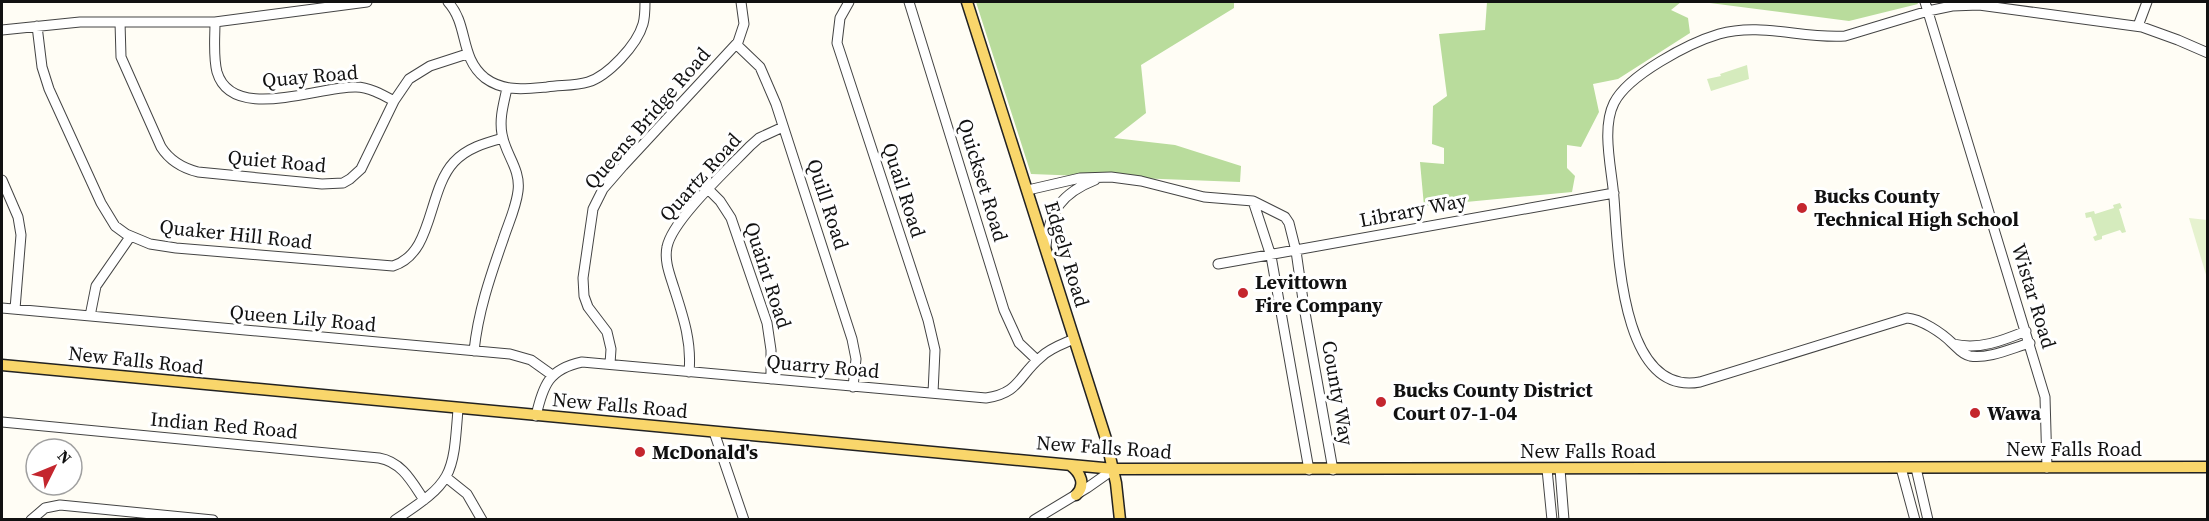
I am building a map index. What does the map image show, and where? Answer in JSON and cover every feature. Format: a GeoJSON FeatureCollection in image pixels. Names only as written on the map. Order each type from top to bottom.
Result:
{"type":"FeatureCollection","features":[{"type":"Feature","properties":{"kind":"main road","name":"Edgely Road"},"geometry":{"type":"LineString","coordinates":[[968,2],[1114,469],[1120,519]]}},
{"type":"Feature","properties":{"kind":"main road","name":"New Falls Road"},"geometry":{"type":"LineString","coordinates":[[2,365],[1114,469],[2208,467]]}},
{"type":"Feature","properties":{"kind":"main road"},"geometry":{"type":"LineString","coordinates":[[1070,465],[1076,470],[1081,480],[1081,488],[1076,495]]}},
{"type":"Feature","properties":{"kind":"street"},"geometry":{"type":"LineString","coordinates":[[2,30],[80,22],[215,22],[367,2]]}},
{"type":"Feature","properties":{"kind":"street"},"geometry":{"type":"LineString","coordinates":[[448,2],[462,23],[467,54],[485,78],[507,88],[582,84],[596,79],[610,68],[638,37],[643,24],[645,2]]}},
{"type":"Feature","properties":{"kind":"street","name":"Queens Bridge Road"},"geometry":{"type":"LineString","coordinates":[[610,364],[611,349],[607,333],[588,308],[584,296],[583,278],[593,210],[597,199],[610,182],[736,44],[744,24],[741,2]]}},
{"type":"Feature","properties":{"kind":"street","name":"Quail Road"},"geometry":{"type":"LineString","coordinates":[[849,2],[840,18],[837,43],[928,320],[935,350],[933,393]]}},
{"type":"Feature","properties":{"kind":"street","name":"Quickset Road"},"geometry":{"type":"LineString","coordinates":[[909,2],[1005,310],[1019,343],[1037,360]]}},
{"type":"Feature","properties":{"kind":"street"},"geometry":{"type":"LineString","coordinates":[[2138,26],[2147,2]]}},
{"type":"Feature","properties":{"kind":"street"},"geometry":{"type":"LineString","coordinates":[[2030,343],[1979,357],[1964,354],[1953,344],[1912,319],[1891,322],[1700,382],[1684,383],[1662,375],[1650,362],[1628,315],[1623,289],[1608,128],[1614,102],[1634,79],[1709,37],[1734,31],[1766,29],[1831,37],[1845,36],[1926,6],[1979,5],[2138,26],[2178,40],[2208,54]]}},
{"type":"Feature","properties":{"kind":"street","name":"Wistar Road"},"geometry":{"type":"LineString","coordinates":[[1926,6],[2045,397],[2047,468]]}},
{"type":"Feature","properties":{"kind":"street","name":"Quiet Road"},"geometry":{"type":"LineString","coordinates":[[120,22],[121,57],[156,138],[170,158],[192,171],[322,184],[343,183],[361,169],[394,101],[413,75],[430,66],[467,54]]}},
{"type":"Feature","properties":{"kind":"street","name":"Quay Road"},"geometry":{"type":"LineString","coordinates":[[215,22],[218,73],[224,85],[238,96],[247,99],[264,99],[356,87],[376,92],[394,101]]}},
{"type":"Feature","properties":{"kind":"street","name":"Quaker Hill Road"},"geometry":{"type":"LineString","coordinates":[[37,26],[42,67],[49,89],[104,209],[116,226],[130,237],[150,244],[393,266],[405,261],[416,251],[440,186],[455,161],[474,147],[503,138]]}},
{"type":"Feature","properties":{"kind":"street","name":"Quill Road"},"geometry":{"type":"LineString","coordinates":[[736,44],[760,67],[768,81],[852,339],[856,359],[853,387]]}},
{"type":"Feature","properties":{"kind":"street"},"geometry":{"type":"LineString","coordinates":[[474,351],[483,297],[518,188],[518,176],[503,138],[502,109],[507,88]]}},
{"type":"Feature","properties":{"kind":"street","name":"Quartz Road"},"geometry":{"type":"LineString","coordinates":[[689,372],[688,331],[667,262],[667,248],[678,224],[750,146],[759,138],[783,128]]}},
{"type":"Feature","properties":{"kind":"street"},"geometry":{"type":"LineString","coordinates":[[1028,190],[1073,180],[1105,177],[1141,182],[1204,197],[1253,201],[1271,256],[1309,470]]}},
{"type":"Feature","properties":{"kind":"street"},"geometry":{"type":"LineString","coordinates":[[1046,248],[1050,221],[1061,202],[1084,185],[1105,177]]}},
{"type":"Feature","properties":{"kind":"street"},"geometry":{"type":"LineString","coordinates":[[2,180],[18,217],[21,235],[15,309]]}},
{"type":"Feature","properties":{"kind":"street","name":"Quaint Road"},"geometry":{"type":"LineString","coordinates":[[709,190],[720,201],[731,218],[767,323],[771,351],[771,379]]}},
{"type":"Feature","properties":{"kind":"street","name":"Library Way"},"geometry":{"type":"LineString","coordinates":[[1218,264],[1614,194]]}},
{"type":"Feature","properties":{"kind":"street","name":"County Way"},"geometry":{"type":"LineString","coordinates":[[1253,201],[1285,218],[1289,223],[1296,251],[1333,470]]}},
{"type":"Feature","properties":{"kind":"street"},"geometry":{"type":"LineString","coordinates":[[90,316],[96,286],[130,237]]}},
{"type":"Feature","properties":{"kind":"street","name":"Queen Lily Road"},"geometry":{"type":"LineString","coordinates":[[2,308],[520,356],[537,364],[552,375]]}},
{"type":"Feature","properties":{"kind":"street"},"geometry":{"type":"LineString","coordinates":[[1953,344],[1972,347],[1985,345],[2026,332]]}},
{"type":"Feature","properties":{"kind":"street","name":"Quarry Road"},"geometry":{"type":"LineString","coordinates":[[552,375],[565,367],[582,362],[981,398],[999,396],[1011,389],[1037,360],[1055,347],[1074,339]]}},
{"type":"Feature","properties":{"kind":"street"},"geometry":{"type":"LineString","coordinates":[[536,416],[543,389],[552,375]]}},
{"type":"Feature","properties":{"kind":"street"},"geometry":{"type":"LineString","coordinates":[[395,519],[435,492],[447,478],[453,462],[458,409]]}},
{"type":"Feature","properties":{"kind":"street","name":"Indian Red Road"},"geometry":{"type":"LineString","coordinates":[[2,422],[379,458],[393,462],[404,471],[424,500]]}},
{"type":"Feature","properties":{"kind":"street"},"geometry":{"type":"LineString","coordinates":[[714,432],[744,519]]}},
{"type":"Feature","properties":{"kind":"street"},"geometry":{"type":"LineString","coordinates":[[1901,468],[1915,519]]}},
{"type":"Feature","properties":{"kind":"street"},"geometry":{"type":"LineString","coordinates":[[1916,468],[1928,519]]}},
{"type":"Feature","properties":{"kind":"street"},"geometry":{"type":"LineString","coordinates":[[1034,519],[1076,495],[1114,469]]}},
{"type":"Feature","properties":{"kind":"street"},"geometry":{"type":"LineString","coordinates":[[1548,469],[1552,519]]}},
{"type":"Feature","properties":{"kind":"street"},"geometry":{"type":"LineString","coordinates":[[1560,469],[1564,519]]}},
{"type":"Feature","properties":{"kind":"street"},"geometry":{"type":"LineString","coordinates":[[447,478],[467,494],[482,519]]}},
{"type":"Feature","properties":{"kind":"street"},"geometry":{"type":"LineString","coordinates":[[30,519],[45,508],[60,505],[213,519]]}},
{"type":"Feature","properties":{"kind":"green space"},"geometry":{"type":"Polygon","coordinates":[[[976,2],[1234,2],[1234,8],[1141,65],[1146,113],[1114,138],[1175,145],[1241,166],[1240,182],[1031,174],[976,2]]]}},
{"type":"Feature","properties":{"kind":"green space"},"geometry":{"type":"Polygon","coordinates":[[[1487,2],[1681,2],[1671,10],[1688,18],[1690,33],[1618,79],[1593,84],[1599,112],[1581,147],[1567,145],[1567,168],[1575,176],[1572,192],[1424,206],[1420,162],[1444,164],[1444,148],[1432,144],[1433,106],[1447,96],[1439,34],[1485,30],[1487,2]]]}},
{"type":"Feature","properties":{"kind":"green space"},"geometry":{"type":"Polygon","coordinates":[[[1702,2],[1917,2],[1918,4],[1849,21],[1702,2]]]}},
{"type":"Feature","properties":{"kind":"green space"},"geometry":{"type":"Polygon","coordinates":[[[1747,65],[1749,79],[1711,91],[1707,79],[1747,65]]]}},
{"type":"Feature","properties":{"kind":"green space"},"geometry":{"type":"Polygon","coordinates":[[[2120,203],[2122,208],[2119,209],[2126,232],[2122,233],[2120,230],[2095,241],[2093,237],[2097,235],[2091,217],[2086,218],[2085,213],[2094,211],[2095,214],[2114,208],[2113,205],[2120,203]]]}},
{"type":"Feature","properties":{"kind":"green space"},"geometry":{"type":"Polygon","coordinates":[[[2189,218],[2207,220],[2207,278],[2189,218]]]}},
{"type":"Feature","properties":{"kind":"place","name":"Bucks County Technical High School"},"geometry":{"type":"Point","coordinates":[1802,208]}},
{"type":"Feature","properties":{"kind":"place","name":"Levittown Fire Company"},"geometry":{"type":"Point","coordinates":[1243,293]}},
{"type":"Feature","properties":{"kind":"place","name":"Bucks County District Court 07-1-04"},"geometry":{"type":"Point","coordinates":[1381,402]}},
{"type":"Feature","properties":{"kind":"place","name":"Wawa"},"geometry":{"type":"Point","coordinates":[1975,413]}},
{"type":"Feature","properties":{"kind":"place","name":"McDonald's"},"geometry":{"type":"Point","coordinates":[640,452]}}]}
